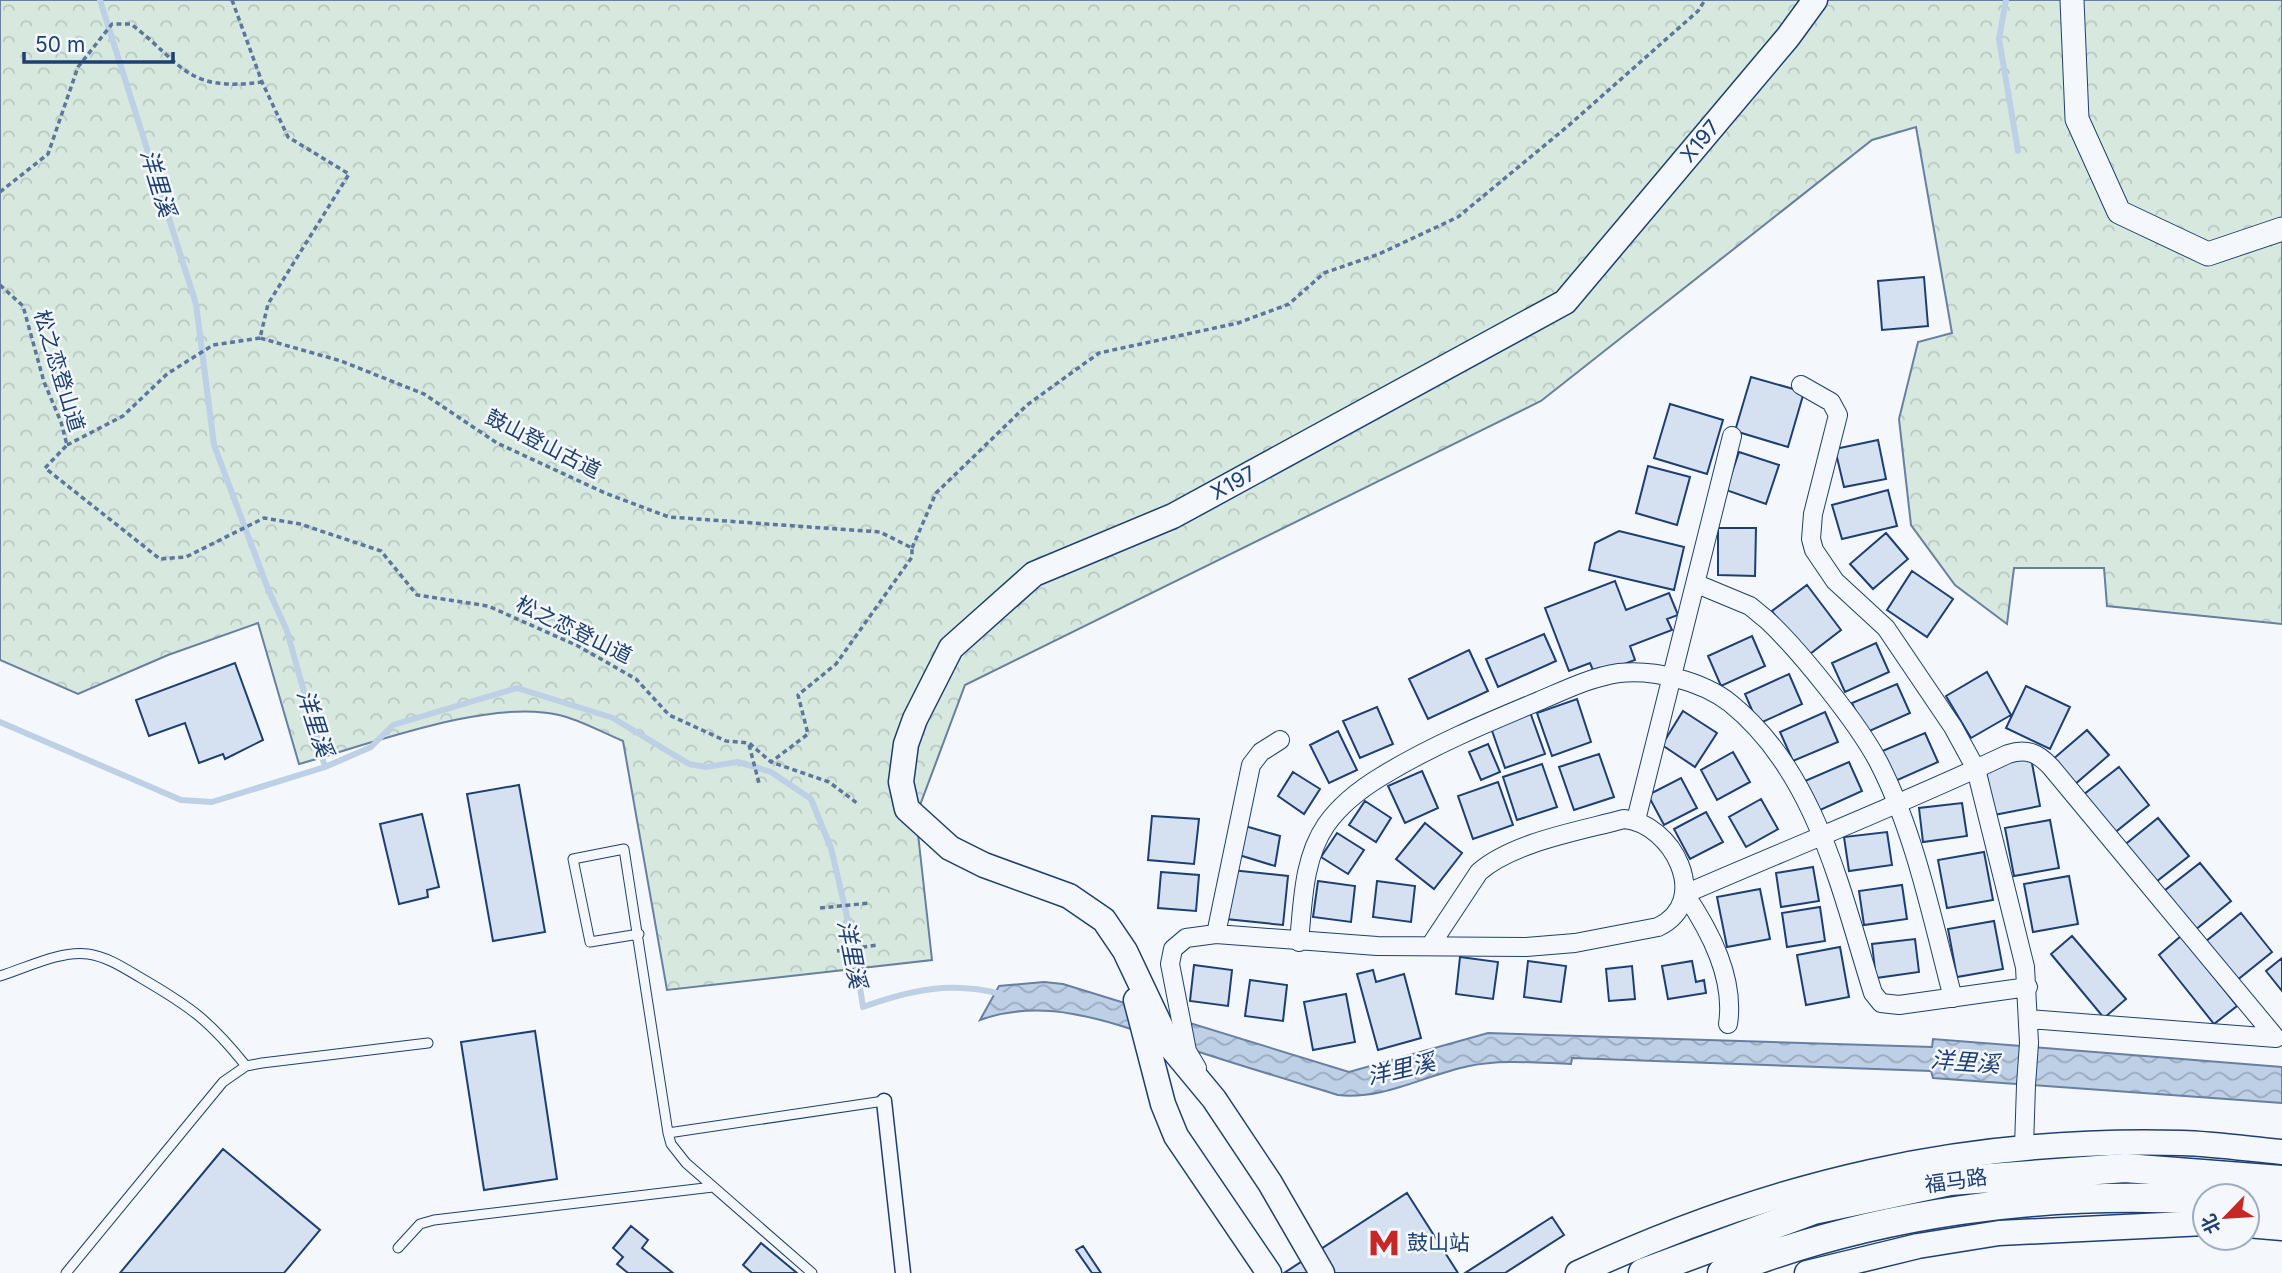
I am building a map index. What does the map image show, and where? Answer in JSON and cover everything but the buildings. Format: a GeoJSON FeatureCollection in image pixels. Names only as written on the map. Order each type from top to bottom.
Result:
{"type":"FeatureCollection","features":[{"type":"Feature","properties":{"kind":"main road","name":"X197"},"geometry":{"type":"LineString","coordinates":[[1138,993],[1125,951],[1104,919],[1083,903],[950,848],[907,809],[901,782],[906,744],[915,719],[951,648],[1034,574],[1173,516],[1565,302],[1788,37],[1815,0]]}},
{"type":"Feature","properties":{"kind":"main road"},"geometry":{"type":"LineString","coordinates":[[1138,993],[1144,1038],[1168,1120],[1176,1136],[1269,1273]]}},
{"type":"Feature","properties":{"kind":"main road"},"geometry":{"type":"LineString","coordinates":[[1138,993],[1179,1048],[1270,1183],[1322,1273]]}},
{"type":"Feature","properties":{"kind":"main road"},"geometry":{"type":"LineString","coordinates":[[1578,1273],[1676,1229],[1813,1184],[1899,1164],[2024,1147],[2185,1143],[2282,1152]]}},
{"type":"Feature","properties":{"kind":"main road","name":"福马路"},"geometry":{"type":"LineString","coordinates":[[1643,1273],[1813,1210],[1950,1181],[2125,1168],[2282,1180]]}},
{"type":"Feature","properties":{"kind":"main road","name":"福马路"},"geometry":{"type":"LineString","coordinates":[[1722,1273],[1827,1239],[1954,1212],[2087,1199],[2191,1200]]}},
{"type":"Feature","properties":{"kind":"main road"},"geometry":{"type":"LineString","coordinates":[[2261,1206],[2282,1208]]}},
{"type":"Feature","properties":{"kind":"main road"},"geometry":{"type":"LineString","coordinates":[[1808,1273],[1918,1245],[1999,1233],[2191,1224]]}},
{"type":"Feature","properties":{"kind":"main road"},"geometry":{"type":"LineString","coordinates":[[2261,1226],[2282,1227]]}},
{"type":"Feature","properties":{"kind":"street"},"geometry":{"type":"LineString","coordinates":[[2072,0],[2077,119],[2119,212],[2208,254],[2282,229]]}},
{"type":"Feature","properties":{"kind":"street"},"geometry":{"type":"LineString","coordinates":[[1801,385],[1831,402],[1838,415],[1813,513],[1811,539],[1814,550],[1835,581],[1886,628],[1953,727],[1976,769],[2028,987],[2029,1043],[2024,1147]]}},
{"type":"Feature","properties":{"kind":"street"},"geometry":{"type":"LineString","coordinates":[[1636,820],[1732,436]]}},
{"type":"Feature","properties":{"kind":"street"},"geometry":{"type":"LineString","coordinates":[[1697,584],[1750,606],[1775,628],[1872,750],[1918,868],[1953,998]]}},
{"type":"Feature","properties":{"kind":"street"},"geometry":{"type":"LineString","coordinates":[[1299,942],[1311,853],[1326,824],[1365,787],[1416,758],[1582,683],[1620,673],[1672,679],[1710,691],[1743,715],[1788,770],[1822,834],[1876,999],[1888,1005],[2028,987]]}},
{"type":"Feature","properties":{"kind":"street"},"geometry":{"type":"LineString","coordinates":[[1216,934],[1251,765],[1261,752],[1280,740]]}},
{"type":"Feature","properties":{"kind":"street"},"geometry":{"type":"LineString","coordinates":[[1179,1048],[1177,1005],[1170,964],[1173,949],[1186,938],[1216,934],[1299,942],[1526,947],[1575,943],[1658,927],[1676,914],[1685,894],[1822,834],[1896,806],[2016,752],[2033,752],[2041,757],[2276,1038],[2029,1019]]}},
{"type":"Feature","properties":{"kind":"street"},"geometry":{"type":"LineString","coordinates":[[1430,946],[1479,872],[1489,863],[1537,844],[1623,819],[1636,820],[1656,832],[1677,858],[1685,894],[1704,923],[1727,982],[1730,999],[1728,1024]]}},
{"type":"Feature","properties":{"kind":"street"},"geometry":{"type":"LineString","coordinates":[[884,1101],[903,1273]]}},
{"type":"Feature","properties":{"kind":"lane"},"geometry":{"type":"LineString","coordinates":[[639,934],[590,943],[573,859],[624,849],[639,934],[668,1133],[676,1152],[813,1273]]}},
{"type":"Feature","properties":{"kind":"lane"},"geometry":{"type":"LineString","coordinates":[[0,976],[86,953],[111,960],[191,1007],[215,1028],[246,1066]]}},
{"type":"Feature","properties":{"kind":"lane"},"geometry":{"type":"LineString","coordinates":[[66,1273],[223,1082],[246,1066],[428,1043]]}},
{"type":"Feature","properties":{"kind":"lane"},"geometry":{"type":"LineString","coordinates":[[668,1133],[884,1101]]}},
{"type":"Feature","properties":{"kind":"lane"},"geometry":{"type":"LineString","coordinates":[[398,1248],[420,1224],[435,1220],[713,1187]]}},
{"type":"Feature","properties":{"kind":"path"},"geometry":{"type":"LineString","coordinates":[[67,444],[123,416],[167,374],[212,345],[260,338],[268,304],[349,174],[288,137],[262,82],[232,0]]}},
{"type":"Feature","properties":{"kind":"path"},"geometry":{"type":"LineString","coordinates":[[771,762],[808,734],[798,695],[836,664],[912,557],[912,548],[936,493],[1027,405],[1099,353],[1238,323],[1289,304],[1324,273],[1379,254],[1458,217],[1568,126],[1698,10],[1705,0]]}},
{"type":"Feature","properties":{"kind":"path"},"geometry":{"type":"LineString","coordinates":[[0,192],[48,153],[78,67],[112,24],[131,24],[180,67],[204,83],[229,86],[262,82]]}},
{"type":"Feature","properties":{"kind":"path","name":"松之恋登山道"},"geometry":{"type":"LineString","coordinates":[[0,285],[23,306],[44,382],[67,444],[46,468],[160,559],[186,557],[264,518],[300,524],[380,551],[417,595],[488,606],[578,646],[636,678],[669,715],[726,741],[749,743],[771,762],[829,782],[857,803]]}},
{"type":"Feature","properties":{"kind":"path","name":"鼓山登山古道"},"geometry":{"type":"LineString","coordinates":[[260,338],[341,361],[424,394],[497,443],[605,493],[669,517],[880,532],[912,548]]}},
{"type":"Feature","properties":{"kind":"path"},"geometry":{"type":"LineString","coordinates":[[749,743],[759,783]]}},
{"type":"Feature","properties":{"kind":"path"},"geometry":{"type":"LineString","coordinates":[[820,908],[870,903]]}},
{"type":"Feature","properties":{"kind":"path"},"geometry":{"type":"LineString","coordinates":[[836,951],[878,945]]}},
{"type":"Feature","properties":{"kind":"green space"},"geometry":{"type":"Polygon","coordinates":[[[0,0],[2282,0],[2282,624],[2107,606],[2104,568],[2014,568],[2007,624],[1955,585],[1911,525],[1899,419],[1918,342],[1952,333],[1916,127],[1872,140],[1541,401],[965,685],[916,816],[932,960],[667,990],[623,741],[559,715],[531,711],[499,713],[429,726],[299,764],[258,623],[168,655],[78,694],[0,660],[0,0]]]}},
{"type":"Feature","properties":{"kind":"water"},"geometry":{"type":"Polygon","coordinates":[[[1044,982],[1063,984],[1349,1072],[1488,1033],[1932,1047],[1933,1039],[2282,1067],[2282,1103],[1933,1078],[1931,1071],[1572,1058],[1571,1064],[1482,1064],[1372,1094],[1338,1095],[1119,1025],[1063,1012],[1008,1013],[980,1020],[999,986],[1044,982]]]}},
{"type":"Feature","properties":{"kind":"waterway","name":"洋里溪"},"geometry":{"type":"LineString","coordinates":[[100,0],[196,304],[214,445],[268,589],[287,631],[325,767],[371,747],[393,725],[517,688],[613,718],[689,764],[706,767],[738,762],[771,772],[811,799],[831,848],[853,942],[863,1007],[931,989],[965,988],[1001,994]]}},
{"type":"Feature","properties":{"kind":"waterway"},"geometry":{"type":"LineString","coordinates":[[2006,0],[1999,39],[2018,151]]}},
{"type":"Feature","properties":{"kind":"waterway"},"geometry":{"type":"LineString","coordinates":[[0,722],[181,800],[212,802],[325,767]]}},
{"type":"Feature","properties":{"kind":"place","name":"鼓山站"},"geometry":{"type":"Point","coordinates":[1384,1243]}}]}
